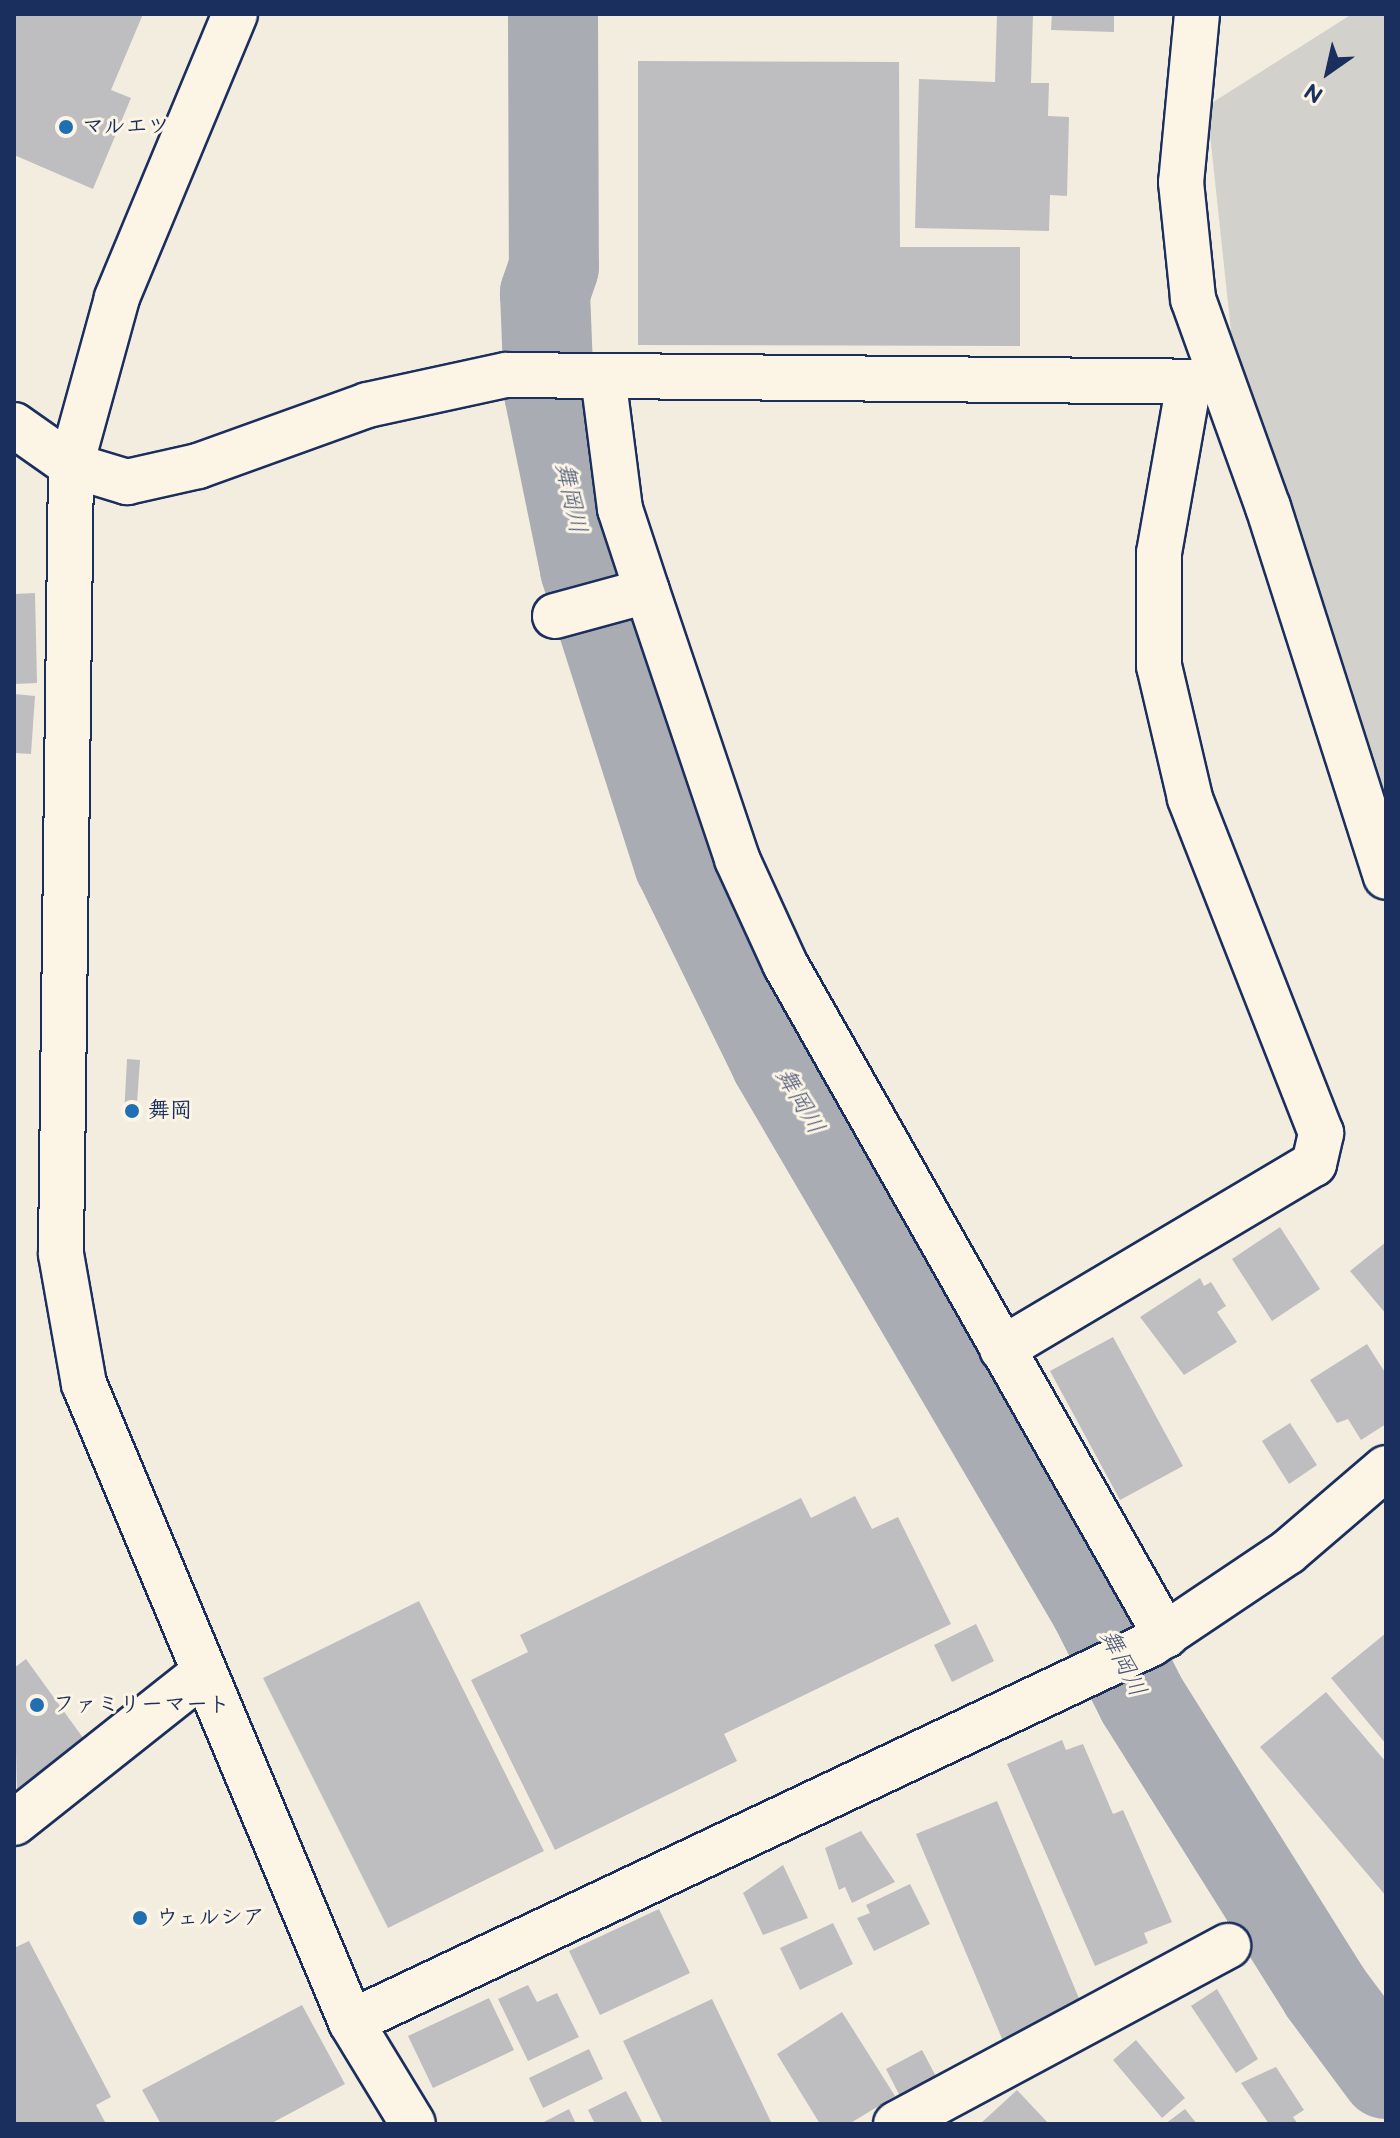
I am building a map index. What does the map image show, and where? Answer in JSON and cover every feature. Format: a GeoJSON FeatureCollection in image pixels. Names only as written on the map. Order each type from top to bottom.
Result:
{"type":"FeatureCollection","features":[{"type":"Feature","properties":{"kind":"street"},"geometry":{"type":"LineString","coordinates":[[235,14],[117,298],[71,465],[61,1254],[84,1384],[202,1674],[351,2022],[398,2121]]}},
{"type":"Feature","properties":{"kind":"street"},"geometry":{"type":"LineString","coordinates":[[1197,14],[1181,182],[1204,382],[1268,507],[1386,877]]}},
{"type":"Feature","properties":{"kind":"street"},"geometry":{"type":"LineString","coordinates":[[14,425],[71,465],[127,482],[198,466],[383,402],[506,375],[1204,382]]}},
{"type":"Feature","properties":{"kind":"street"},"geometry":{"type":"LineString","coordinates":[[603,376],[631,595],[737,859],[785,964],[1002,1349],[1158,1640]]}},
{"type":"Feature","properties":{"kind":"street"},"geometry":{"type":"LineString","coordinates":[[1002,1349],[1314,1164],[1321,1133],[1190,798],[1159,666],[1159,553],[1204,382]]}},
{"type":"Feature","properties":{"kind":"street"},"geometry":{"type":"LineString","coordinates":[[557,616],[631,595]]}},
{"type":"Feature","properties":{"kind":"street"},"geometry":{"type":"LineString","coordinates":[[351,2022],[1158,1640],[1288,1552],[1386,1468]]}},
{"type":"Feature","properties":{"kind":"street"},"geometry":{"type":"LineString","coordinates":[[14,1823],[202,1674]]}},
{"type":"Feature","properties":{"kind":"street"},"geometry":{"type":"LineString","coordinates":[[896,2124],[1228,1946]]}},
{"type":"Feature","properties":{"kind":"shaded area"},"geometry":{"type":"Polygon","coordinates":[[[1352,14],[1386,14],[1386,808],[1235,369],[1207,106],[1352,14]]]}},
{"type":"Feature","properties":{"kind":"building","name":"マルエツ"},"geometry":{"type":"Polygon","coordinates":[[[14,14],[143,14],[111,90],[131,98],[93,189],[14,155],[14,14]]]}},
{"type":"Feature","properties":{"kind":"building"},"geometry":{"type":"Polygon","coordinates":[[[997,14],[1033,14],[1031,83],[1049,83],[1048,116],[1069,117],[1067,196],[1050,195],[1049,231],[915,228],[919,79],[995,82],[997,14]]]}},
{"type":"Feature","properties":{"kind":"building"},"geometry":{"type":"Polygon","coordinates":[[[1052,14],[1114,14],[1114,32],[1051,30],[1052,14]]]}},
{"type":"Feature","properties":{"kind":"building"},"geometry":{"type":"Polygon","coordinates":[[[638,61],[899,62],[900,247],[1020,247],[1020,346],[638,345],[638,61]]]}},
{"type":"Feature","properties":{"kind":"building"},"geometry":{"type":"Polygon","coordinates":[[[35,593],[37,683],[15,684],[14,594],[35,593]]]}},
{"type":"Feature","properties":{"kind":"building"},"geometry":{"type":"Polygon","coordinates":[[[14,694],[35,696],[31,754],[14,753],[14,694]]]}},
{"type":"Feature","properties":{"kind":"building"},"geometry":{"type":"Polygon","coordinates":[[[127,1059],[140,1060],[136,1117],[124,1116],[127,1059]]]}},
{"type":"Feature","properties":{"kind":"building"},"geometry":{"type":"Polygon","coordinates":[[[1280,1227],[1320,1289],[1272,1321],[1232,1259],[1280,1227]]]}},
{"type":"Feature","properties":{"kind":"building"},"geometry":{"type":"Polygon","coordinates":[[[1386,1242],[1386,1314],[1350,1271],[1386,1242]]]}},
{"type":"Feature","properties":{"kind":"building"},"geometry":{"type":"Polygon","coordinates":[[[1200,1278],[1204,1286],[1211,1282],[1226,1306],[1217,1312],[1237,1342],[1184,1375],[1140,1317],[1200,1278]]]}},
{"type":"Feature","properties":{"kind":"building"},"geometry":{"type":"Polygon","coordinates":[[[1113,1337],[1183,1466],[1120,1500],[1050,1371],[1113,1337]]]}},
{"type":"Feature","properties":{"kind":"building"},"geometry":{"type":"Polygon","coordinates":[[[1367,1344],[1386,1374],[1386,1424],[1361,1440],[1348,1419],[1337,1423],[1310,1380],[1367,1344]]]}},
{"type":"Feature","properties":{"kind":"building"},"geometry":{"type":"Polygon","coordinates":[[[1290,1423],[1317,1465],[1289,1484],[1262,1441],[1290,1423]]]}},
{"type":"Feature","properties":{"kind":"building"},"geometry":{"type":"Polygon","coordinates":[[[855,1496],[872,1529],[898,1517],[951,1624],[724,1734],[737,1761],[555,1850],[471,1680],[528,1652],[520,1635],[801,1498],[811,1518],[855,1496]]]}},
{"type":"Feature","properties":{"kind":"building"},"geometry":{"type":"Polygon","coordinates":[[[419,1601],[544,1851],[388,1928],[263,1678],[419,1601]]]}},
{"type":"Feature","properties":{"kind":"building"},"geometry":{"type":"Polygon","coordinates":[[[976,1624],[994,1661],[952,1682],[934,1645],[976,1624]]]}},
{"type":"Feature","properties":{"kind":"building"},"geometry":{"type":"Polygon","coordinates":[[[1386,1633],[1386,1744],[1331,1678],[1386,1633]]]}},
{"type":"Feature","properties":{"kind":"building","name":"ファミリーマート"},"geometry":{"type":"Polygon","coordinates":[[[26,1659],[86,1742],[17,1790],[14,1668],[26,1659]]]}},
{"type":"Feature","properties":{"kind":"building"},"geometry":{"type":"Polygon","coordinates":[[[1326,1692],[1386,1762],[1386,1896],[1260,1747],[1326,1692]]]}},
{"type":"Feature","properties":{"kind":"building"},"geometry":{"type":"Polygon","coordinates":[[[1062,1740],[1066,1750],[1083,1744],[1113,1814],[1123,1810],[1172,1922],[1144,1933],[1148,1943],[1095,1966],[1007,1764],[1062,1740]]]}},
{"type":"Feature","properties":{"kind":"building"},"geometry":{"type":"Polygon","coordinates":[[[997,1801],[1083,2008],[1003,2041],[916,1834],[997,1801]]]}},
{"type":"Feature","properties":{"kind":"building"},"geometry":{"type":"Polygon","coordinates":[[[861,1831],[895,1882],[852,1903],[845,1887],[839,1890],[825,1848],[861,1831]]]}},
{"type":"Feature","properties":{"kind":"building"},"geometry":{"type":"Polygon","coordinates":[[[783,1865],[808,1918],[763,1935],[743,1893],[783,1865]]]}},
{"type":"Feature","properties":{"kind":"building"},"geometry":{"type":"Polygon","coordinates":[[[910,1884],[930,1924],[874,1951],[857,1918],[870,1913],[866,1905],[910,1884]]]}},
{"type":"Feature","properties":{"kind":"building"},"geometry":{"type":"Polygon","coordinates":[[[659,1909],[690,1973],[600,2015],[569,1951],[659,1909]]]}},
{"type":"Feature","properties":{"kind":"building"},"geometry":{"type":"Polygon","coordinates":[[[833,1923],[853,1964],[800,1990],[780,1948],[833,1923]]]}},
{"type":"Feature","properties":{"kind":"building"},"geometry":{"type":"Polygon","coordinates":[[[29,1941],[111,2097],[96,2105],[106,2124],[14,2124],[14,1948],[29,1941]]]}},
{"type":"Feature","properties":{"kind":"building"},"geometry":{"type":"Polygon","coordinates":[[[528,1985],[537,2002],[557,1993],[579,2037],[528,2061],[498,1999],[528,1985]]]}},
{"type":"Feature","properties":{"kind":"building"},"geometry":{"type":"Polygon","coordinates":[[[1217,1989],[1258,2059],[1236,2073],[1191,2006],[1217,1989]]]}},
{"type":"Feature","properties":{"kind":"building"},"geometry":{"type":"Polygon","coordinates":[[[489,1998],[514,2050],[433,2088],[408,2036],[489,1998]]]}},
{"type":"Feature","properties":{"kind":"building"},"geometry":{"type":"Polygon","coordinates":[[[712,1999],[772,2124],[663,2124],[623,2041],[712,1999]]]}},
{"type":"Feature","properties":{"kind":"building"},"geometry":{"type":"Polygon","coordinates":[[[302,2005],[345,2084],[270,2124],[161,2124],[142,2090],[302,2005]]]}},
{"type":"Feature","properties":{"kind":"building"},"geometry":{"type":"Polygon","coordinates":[[[842,2012],[895,2096],[849,2124],[820,2124],[777,2054],[842,2012]]]}},
{"type":"Feature","properties":{"kind":"building"},"geometry":{"type":"Polygon","coordinates":[[[1136,2040],[1185,2098],[1162,2118],[1113,2060],[1136,2040]]]}},
{"type":"Feature","properties":{"kind":"building"},"geometry":{"type":"Polygon","coordinates":[[[589,2049],[603,2079],[543,2108],[529,2078],[589,2049]]]}},
{"type":"Feature","properties":{"kind":"building"},"geometry":{"type":"Polygon","coordinates":[[[922,2050],[941,2086],[904,2104],[886,2069],[922,2050]]]}},
{"type":"Feature","properties":{"kind":"building"},"geometry":{"type":"Polygon","coordinates":[[[1276,2067],[1304,2110],[1293,2117],[1298,2124],[1269,2124],[1241,2083],[1276,2067]]]}},
{"type":"Feature","properties":{"kind":"building"},"geometry":{"type":"Polygon","coordinates":[[[1017,2090],[1049,2124],[980,2124],[1017,2090]]]}},
{"type":"Feature","properties":{"kind":"building"},"geometry":{"type":"Polygon","coordinates":[[[626,2091],[643,2124],[595,2124],[588,2110],[626,2091]]]}},
{"type":"Feature","properties":{"kind":"building"},"geometry":{"type":"Polygon","coordinates":[[[569,2109],[576,2124],[540,2124],[569,2109]]]}},
{"type":"Feature","properties":{"kind":"building"},"geometry":{"type":"Polygon","coordinates":[[[1185,2109],[1197,2124],[1165,2124],[1185,2109]]]}},
{"type":"Feature","properties":{"kind":"waterway","name":"舞岡川"},"geometry":{"type":"LineString","coordinates":[[553,14],[554,267],[545,293],[549,393],[585,569],[679,863],[776,1062],[1095,1607],[1142,1700],[1325,1992],[1386,2074]]}},
{"type":"Feature","properties":{"kind":"place","name":"マルエツ"},"geometry":{"type":"Point","coordinates":[66,127]}},
{"type":"Feature","properties":{"kind":"place","name":"舞岡"},"geometry":{"type":"Point","coordinates":[132,1111]}},
{"type":"Feature","properties":{"kind":"place","name":"ファミリーマート"},"geometry":{"type":"Point","coordinates":[37,1705]}},
{"type":"Feature","properties":{"kind":"place","name":"ウェルシア"},"geometry":{"type":"Point","coordinates":[140,1918]}}]}
